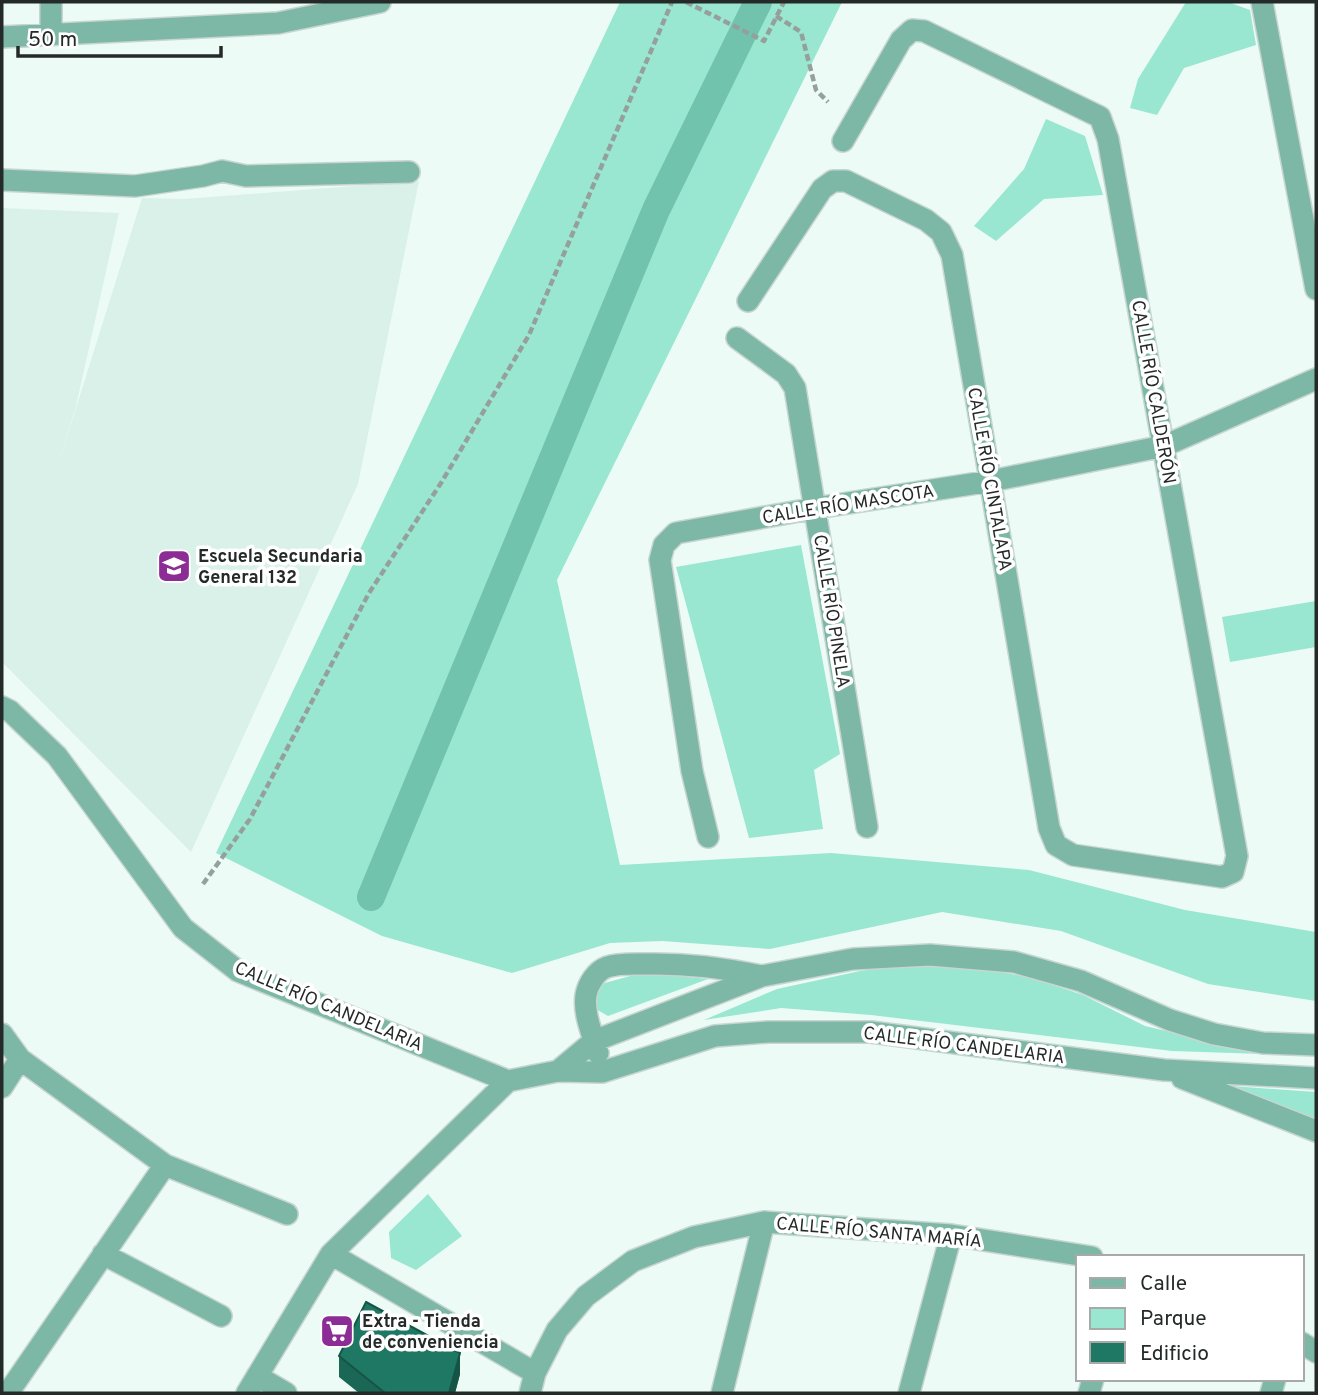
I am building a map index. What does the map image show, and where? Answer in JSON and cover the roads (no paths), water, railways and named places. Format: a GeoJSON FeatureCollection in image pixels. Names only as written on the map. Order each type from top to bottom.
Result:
{"type":"FeatureCollection","features":[{"type":"Feature","properties":{"kind":"street"},"geometry":{"type":"LineString","coordinates":[[51,2],[51,35]]}},
{"type":"Feature","properties":{"kind":"street"},"geometry":{"type":"LineString","coordinates":[[2,37],[278,23],[380,2]]}},
{"type":"Feature","properties":{"kind":"street"},"geometry":{"type":"LineString","coordinates":[[1262,2],[1316,289]]}},
{"type":"Feature","properties":{"kind":"street","name":"CALLE RÍO CALDERÓN"},"geometry":{"type":"LineString","coordinates":[[843,141],[901,40],[912,30],[924,31],[1100,117],[1108,139],[1237,856],[1233,872],[1222,877],[1073,855],[1056,845]]}},
{"type":"Feature","properties":{"kind":"street"},"geometry":{"type":"LineString","coordinates":[[2,180],[135,186],[222,171],[246,176],[409,172]]}},
{"type":"Feature","properties":{"kind":"street","name":"CALLE RÍO CINTALAPA"},"geometry":{"type":"LineString","coordinates":[[748,301],[822,189],[833,181],[846,181],[926,220],[941,232],[952,256],[1049,828],[1056,845]]}},
{"type":"Feature","properties":{"kind":"street","name":"CALLE RÍO PINELA"},"geometry":{"type":"LineString","coordinates":[[737,338],[786,374],[795,388],[867,827]]}},
{"type":"Feature","properties":{"kind":"street","name":"CALLE RÍO MASCOTA"},"geometry":{"type":"LineString","coordinates":[[709,837],[692,771],[660,560],[664,545],[676,533],[991,481],[1164,446],[1316,379]]}},
{"type":"Feature","properties":{"kind":"street","name":"CALLE RÍO CANDELARIA"},"geometry":{"type":"LineString","coordinates":[[2,707],[10,711],[57,756],[183,928],[238,971],[508,1081],[558,1071],[603,1072],[715,1036],[806,1032],[871,1032],[1164,1070]]}},
{"type":"Feature","properties":{"kind":"street"},"geometry":{"type":"LineString","coordinates":[[603,1072],[586,996],[592,978],[606,967],[633,964],[712,966],[762,976],[853,959],[930,955],[1014,962],[1081,981],[1170,1020],[1214,1034],[1263,1043],[1316,1045]]}},
{"type":"Feature","properties":{"kind":"street","name":"CALLE RÍO CANDELARIA"},"geometry":{"type":"LineString","coordinates":[[558,1071],[594,1041],[762,976]]}},
{"type":"Feature","properties":{"kind":"street"},"geometry":{"type":"LineString","coordinates":[[2,1034],[20,1059],[165,1165],[287,1214]]}},
{"type":"Feature","properties":{"kind":"street"},"geometry":{"type":"LineString","coordinates":[[2,1087],[20,1059]]}},
{"type":"Feature","properties":{"kind":"street"},"geometry":{"type":"LineString","coordinates":[[1164,1070],[1316,1079]]}},
{"type":"Feature","properties":{"kind":"street"},"geometry":{"type":"LineString","coordinates":[[1164,1070],[1316,1131]]}},
{"type":"Feature","properties":{"kind":"street"},"geometry":{"type":"LineString","coordinates":[[286,1393],[252,1384],[331,1254],[508,1081]]}},
{"type":"Feature","properties":{"kind":"street"},"geometry":{"type":"LineString","coordinates":[[8,1393],[165,1165]]}},
{"type":"Feature","properties":{"kind":"street"},"geometry":{"type":"LineString","coordinates":[[722,1393],[764,1222]]}},
{"type":"Feature","properties":{"kind":"street","name":"CALLE RÍO SANTA MARÍA"},"geometry":{"type":"LineString","coordinates":[[532,1383],[557,1329],[586,1296],[633,1261],[694,1237],[764,1222],[951,1235],[1079,1255]]}},
{"type":"Feature","properties":{"kind":"street"},"geometry":{"type":"LineString","coordinates":[[909,1393],[951,1235]]}},
{"type":"Feature","properties":{"kind":"street"},"geometry":{"type":"LineString","coordinates":[[103,1254],[221,1316]]}},
{"type":"Feature","properties":{"kind":"street"},"geometry":{"type":"LineString","coordinates":[[331,1254],[532,1383]]}},
{"type":"Feature","properties":{"kind":"waterway"},"geometry":{"type":"LineString","coordinates":[[371,897],[656,210],[758,2]]}},
{"type":"Feature","properties":{"kind":"place","name":"Escuela Secundaria General 132"},"geometry":{"type":"Point","coordinates":[174,566]}},
{"type":"Feature","properties":{"kind":"place","name":"Extra - Tienda de conveniencia"},"geometry":{"type":"Point","coordinates":[337,1331]}}]}
